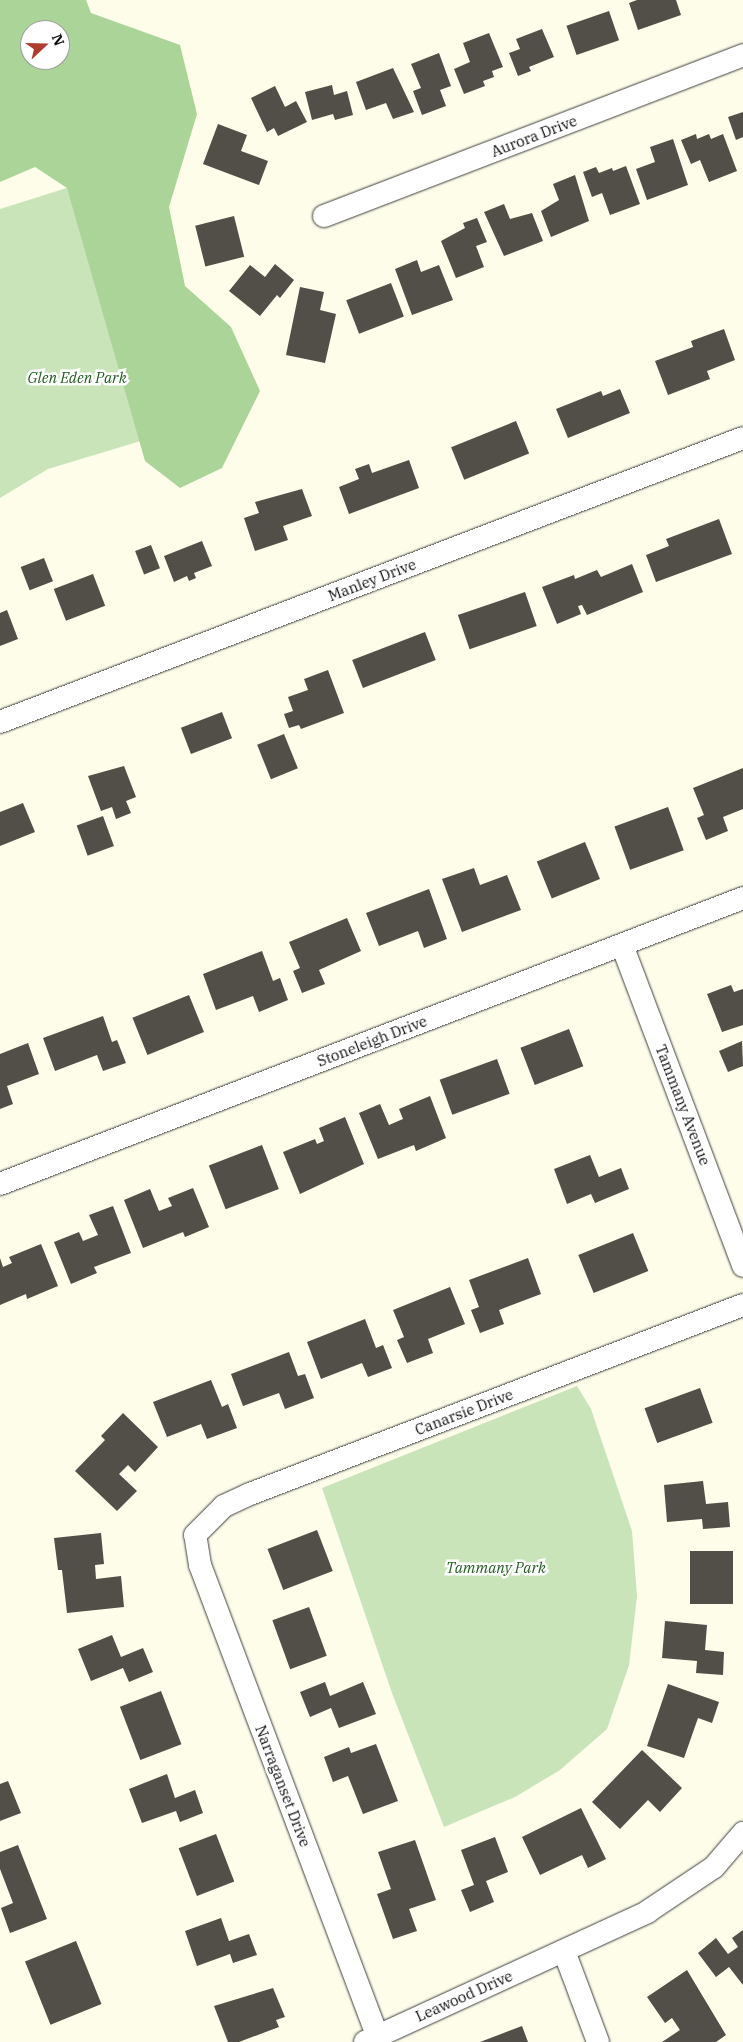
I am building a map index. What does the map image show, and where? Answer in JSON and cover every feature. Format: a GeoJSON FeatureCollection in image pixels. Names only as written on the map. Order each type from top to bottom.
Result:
{"type":"FeatureCollection","features":[{"type":"Feature","properties":{"kind":"street","name":"Aurora Drive"},"geometry":{"type":"LineString","coordinates":[[324,216],[743,55]]}},
{"type":"Feature","properties":{"kind":"street","name":"Manley Drive"},"geometry":{"type":"LineString","coordinates":[[0,722],[743,438]]}},
{"type":"Feature","properties":{"kind":"street","name":"Stoneleigh Drive"},"geometry":{"type":"LineString","coordinates":[[0,1184],[743,898]]}},
{"type":"Feature","properties":{"kind":"street","name":"Tammany Avenue"},"geometry":{"type":"LineString","coordinates":[[622,945],[743,1266]]}},
{"type":"Feature","properties":{"kind":"street","name":"Canarsie Drive"},"geometry":{"type":"LineString","coordinates":[[195,1535],[224,1506],[250,1494],[743,1305]]}},
{"type":"Feature","properties":{"kind":"street","name":"Narraganset Drive"},"geometry":{"type":"LineString","coordinates":[[195,1535],[200,1565],[371,2039]]}},
{"type":"Feature","properties":{"kind":"street"},"geometry":{"type":"LineString","coordinates":[[598,2042],[564,1951],[648,1912],[685,1888],[714,1867],[743,1833]]}},
{"type":"Feature","properties":{"kind":"street","name":"Leawood Drive"},"geometry":{"type":"LineString","coordinates":[[371,2039],[564,1951]]}},
{"type":"Feature","properties":{"kind":"green space"},"geometry":{"type":"Polygon","coordinates":[[[0,0],[86,0],[91,13],[180,45],[197,114],[169,207],[185,286],[231,327],[260,391],[222,468],[180,488],[145,461],[67,188],[35,167],[0,182],[0,0]]]}},
{"type":"Feature","properties":{"kind":"green space","name":"Glen Eden Park"},"geometry":{"type":"Polygon","coordinates":[[[92,180],[177,430],[48,469],[0,498],[0,209],[92,180]]]}},
{"type":"Feature","properties":{"kind":"green space","name":"Tammany Park"},"geometry":{"type":"Polygon","coordinates":[[[577,1386],[591,1409],[632,1531],[637,1596],[629,1665],[607,1729],[560,1770],[515,1797],[444,1827],[392,1693],[322,1488],[577,1386]]]}},
{"type":"Feature","properties":{"kind":"building"},"geometry":{"type":"Polygon","coordinates":[[[637,0],[676,0],[681,15],[638,30],[629,3],[637,0]]]}},
{"type":"Feature","properties":{"kind":"building"},"geometry":{"type":"Polygon","coordinates":[[[609,11],[619,40],[577,55],[566,26],[609,11]]]}},
{"type":"Feature","properties":{"kind":"building"},"geometry":{"type":"Polygon","coordinates":[[[542,29],[554,57],[529,67],[531,71],[518,76],[509,53],[520,49],[516,39],[542,29]]]}},
{"type":"Feature","properties":{"kind":"building"},"geometry":{"type":"Polygon","coordinates":[[[489,33],[503,67],[492,71],[494,77],[483,81],[485,86],[464,94],[454,69],[470,62],[463,43],[489,33]]]}},
{"type":"Feature","properties":{"kind":"building"},"geometry":{"type":"Polygon","coordinates":[[[439,53],[451,86],[440,90],[446,106],[422,115],[413,91],[421,88],[411,64],[439,53]]]}},
{"type":"Feature","properties":{"kind":"building"},"geometry":{"type":"Polygon","coordinates":[[[393,68],[414,112],[393,119],[386,103],[366,110],[356,82],[393,68]]]}},
{"type":"Feature","properties":{"kind":"building"},"geometry":{"type":"Polygon","coordinates":[[[332,85],[334,95],[347,91],[353,115],[335,120],[333,114],[312,120],[305,92],[332,85]]]}},
{"type":"Feature","properties":{"kind":"building"},"geometry":{"type":"Polygon","coordinates":[[[275,86],[285,107],[296,101],[307,122],[278,136],[274,128],[267,132],[251,98],[275,86]]]}},
{"type":"Feature","properties":{"kind":"building"},"geometry":{"type":"Polygon","coordinates":[[[743,112],[743,137],[736,140],[728,117],[743,112]]]}},
{"type":"Feature","properties":{"kind":"building"},"geometry":{"type":"Polygon","coordinates":[[[218,124],[247,135],[241,151],[268,161],[259,185],[203,164],[218,124]]]}},
{"type":"Feature","properties":{"kind":"building"},"geometry":{"type":"Polygon","coordinates":[[[696,134],[697,139],[709,134],[711,139],[723,134],[737,171],[709,182],[700,160],[691,164],[681,140],[696,134]]]}},
{"type":"Feature","properties":{"kind":"building"},"geometry":{"type":"Polygon","coordinates":[[[673,139],[688,185],[647,200],[636,169],[655,162],[650,147],[673,139]]]}},
{"type":"Feature","properties":{"kind":"building"},"geometry":{"type":"Polygon","coordinates":[[[626,166],[640,204],[610,215],[602,193],[592,197],[583,172],[596,167],[599,173],[612,168],[613,171],[626,166]]]}},
{"type":"Feature","properties":{"kind":"building"},"geometry":{"type":"Polygon","coordinates":[[[575,175],[589,221],[551,237],[541,211],[559,200],[553,184],[575,175]]]}},
{"type":"Feature","properties":{"kind":"building"},"geometry":{"type":"Polygon","coordinates":[[[504,204],[510,219],[532,213],[543,241],[504,256],[484,212],[504,204]]]}},
{"type":"Feature","properties":{"kind":"building"},"geometry":{"type":"Polygon","coordinates":[[[234,216],[244,257],[205,266],[195,226],[234,216]]]}},
{"type":"Feature","properties":{"kind":"building"},"geometry":{"type":"Polygon","coordinates":[[[477,218],[487,242],[476,246],[484,267],[456,278],[441,241],[465,228],[463,223],[477,218]]]}},
{"type":"Feature","properties":{"kind":"building"},"geometry":{"type":"Polygon","coordinates":[[[417,260],[421,272],[439,265],[453,300],[412,315],[395,269],[417,260]]]}},
{"type":"Feature","properties":{"kind":"building"},"geometry":{"type":"Polygon","coordinates":[[[275,264],[294,280],[280,298],[277,295],[260,316],[229,291],[250,265],[265,277],[275,264]]]}},
{"type":"Feature","properties":{"kind":"building"},"geometry":{"type":"Polygon","coordinates":[[[391,283],[404,317],[359,334],[346,300],[391,283]]]}},
{"type":"Feature","properties":{"kind":"building"},"geometry":{"type":"Polygon","coordinates":[[[300,287],[324,292],[320,310],[336,314],[325,363],[286,355],[300,287]]]}},
{"type":"Feature","properties":{"kind":"building"},"geometry":{"type":"Polygon","coordinates":[[[724,329],[735,360],[707,371],[710,379],[668,395],[655,361],[693,347],[691,341],[724,329]]]}},
{"type":"Feature","properties":{"kind":"building"},"geometry":{"type":"Polygon","coordinates":[[[620,389],[630,413],[568,438],[556,409],[601,391],[603,396],[620,389]]]}},
{"type":"Feature","properties":{"kind":"building"},"geometry":{"type":"Polygon","coordinates":[[[516,421],[529,453],[464,480],[451,447],[516,421]]]}},
{"type":"Feature","properties":{"kind":"building"},"geometry":{"type":"Polygon","coordinates":[[[409,460],[419,488],[349,514],[339,487],[359,479],[355,469],[369,464],[372,473],[409,460]]]}},
{"type":"Feature","properties":{"kind":"building"},"geometry":{"type":"Polygon","coordinates":[[[302,489],[312,516],[283,526],[288,540],[255,551],[244,518],[259,513],[255,502],[302,489]]]}},
{"type":"Feature","properties":{"kind":"building"},"geometry":{"type":"Polygon","coordinates":[[[719,519],[732,554],[656,582],[646,555],[669,546],[666,539],[719,519]]]}},
{"type":"Feature","properties":{"kind":"building"},"geometry":{"type":"Polygon","coordinates":[[[202,541],[212,566],[194,573],[196,578],[189,581],[187,576],[174,582],[164,556],[202,541]]]}},
{"type":"Feature","properties":{"kind":"building"},"geometry":{"type":"Polygon","coordinates":[[[151,545],[160,568],[144,574],[135,551],[151,545]]]}},
{"type":"Feature","properties":{"kind":"building"},"geometry":{"type":"Polygon","coordinates":[[[44,558],[53,581],[30,590],[21,567],[44,558]]]}},
{"type":"Feature","properties":{"kind":"building"},"geometry":{"type":"Polygon","coordinates":[[[632,564],[643,592],[587,615],[582,605],[578,606],[581,614],[557,624],[542,587],[574,575],[575,579],[597,570],[601,577],[632,564]]]}},
{"type":"Feature","properties":{"kind":"building"},"geometry":{"type":"Polygon","coordinates":[[[93,574],[105,606],[66,621],[54,589],[93,574]]]}},
{"type":"Feature","properties":{"kind":"building"},"geometry":{"type":"Polygon","coordinates":[[[525,592],[537,626],[470,649],[458,615],[525,592]]]}},
{"type":"Feature","properties":{"kind":"building"},"geometry":{"type":"Polygon","coordinates":[[[7,610],[18,639],[0,646],[0,613],[7,610]]]}},
{"type":"Feature","properties":{"kind":"building"},"geometry":{"type":"Polygon","coordinates":[[[425,632],[436,660],[363,688],[352,660],[425,632]]]}},
{"type":"Feature","properties":{"kind":"building"},"geometry":{"type":"Polygon","coordinates":[[[328,670],[344,713],[301,729],[299,725],[289,728],[284,714],[293,711],[288,697],[308,690],[304,679],[328,670]]]}},
{"type":"Feature","properties":{"kind":"building"},"geometry":{"type":"Polygon","coordinates":[[[222,712],[232,738],[191,754],[181,728],[222,712]]]}},
{"type":"Feature","properties":{"kind":"building"},"geometry":{"type":"Polygon","coordinates":[[[284,734],[298,768],[271,779],[257,745],[284,734]]]}},
{"type":"Feature","properties":{"kind":"building"},"geometry":{"type":"Polygon","coordinates":[[[124,766],[136,797],[126,801],[131,813],[116,819],[112,807],[101,811],[88,776],[124,766]]]}},
{"type":"Feature","properties":{"kind":"building"},"geometry":{"type":"Polygon","coordinates":[[[743,768],[743,809],[723,817],[728,831],[706,840],[697,818],[704,815],[693,788],[743,768]]]}},
{"type":"Feature","properties":{"kind":"building"},"geometry":{"type":"Polygon","coordinates":[[[23,803],[35,832],[0,846],[0,812],[23,803]]]}},
{"type":"Feature","properties":{"kind":"building"},"geometry":{"type":"Polygon","coordinates":[[[668,807],[684,850],[630,870],[614,826],[668,807]]]}},
{"type":"Feature","properties":{"kind":"building"},"geometry":{"type":"Polygon","coordinates":[[[103,816],[114,846],[88,856],[77,826],[103,816]]]}},
{"type":"Feature","properties":{"kind":"building"},"geometry":{"type":"Polygon","coordinates":[[[585,842],[600,879],[552,899],[537,861],[585,842]]]}},
{"type":"Feature","properties":{"kind":"building"},"geometry":{"type":"Polygon","coordinates":[[[474,868],[480,885],[507,875],[521,910],[462,932],[442,879],[474,868]]]}},
{"type":"Feature","properties":{"kind":"building"},"geometry":{"type":"Polygon","coordinates":[[[429,889],[447,939],[424,948],[418,931],[379,946],[366,913],[429,889]]]}},
{"type":"Feature","properties":{"kind":"building"},"geometry":{"type":"Polygon","coordinates":[[[347,918],[361,951],[319,970],[325,984],[302,993],[293,971],[300,968],[289,942],[347,918]]]}},
{"type":"Feature","properties":{"kind":"building"},"geometry":{"type":"Polygon","coordinates":[[[262,951],[273,981],[280,978],[288,1000],[259,1012],[253,996],[216,1010],[203,974],[262,951]]]}},
{"type":"Feature","properties":{"kind":"building"},"geometry":{"type":"Polygon","coordinates":[[[731,985],[734,992],[743,989],[743,1025],[722,1032],[707,994],[731,985]]]}},
{"type":"Feature","properties":{"kind":"building"},"geometry":{"type":"Polygon","coordinates":[[[189,995],[204,1032],[147,1055],[132,1018],[189,995]]]}},
{"type":"Feature","properties":{"kind":"building"},"geometry":{"type":"Polygon","coordinates":[[[103,1016],[112,1042],[117,1040],[126,1063],[103,1071],[97,1055],[55,1071],[43,1038],[103,1016]]]}},
{"type":"Feature","properties":{"kind":"building"},"geometry":{"type":"Polygon","coordinates":[[[569,1029],[583,1066],[535,1085],[520,1048],[569,1029]]]}},
{"type":"Feature","properties":{"kind":"building"},"geometry":{"type":"Polygon","coordinates":[[[742,1041],[743,1066],[728,1072],[719,1051],[742,1041]]]}},
{"type":"Feature","properties":{"kind":"building"},"geometry":{"type":"Polygon","coordinates":[[[28,1043],[39,1074],[7,1086],[13,1104],[0,1109],[0,1054],[28,1043]]]}},
{"type":"Feature","properties":{"kind":"building"},"geometry":{"type":"Polygon","coordinates":[[[497,1059],[510,1094],[452,1115],[440,1080],[497,1059]]]}},
{"type":"Feature","properties":{"kind":"building"},"geometry":{"type":"Polygon","coordinates":[[[430,1096],[446,1138],[416,1151],[414,1145],[378,1159],[359,1113],[380,1104],[389,1125],[403,1119],[399,1109],[430,1096]]]}},
{"type":"Feature","properties":{"kind":"building"},"geometry":{"type":"Polygon","coordinates":[[[345,1117],[364,1164],[300,1194],[283,1152],[315,1139],[317,1144],[324,1141],[319,1128],[345,1117]]]}},
{"type":"Feature","properties":{"kind":"building"},"geometry":{"type":"Polygon","coordinates":[[[262,1145],[279,1189],[226,1209],[209,1165],[262,1145]]]}},
{"type":"Feature","properties":{"kind":"building"},"geometry":{"type":"Polygon","coordinates":[[[590,1155],[599,1177],[621,1168],[629,1189],[595,1203],[591,1194],[567,1204],[554,1169],[590,1155]]]}},
{"type":"Feature","properties":{"kind":"building"},"geometry":{"type":"Polygon","coordinates":[[[193,1188],[209,1227],[185,1237],[183,1232],[143,1248],[124,1200],[150,1189],[159,1211],[172,1206],[168,1198],[193,1188]]]}},
{"type":"Feature","properties":{"kind":"building"},"geometry":{"type":"Polygon","coordinates":[[[113,1206],[131,1253],[94,1267],[97,1273],[71,1284],[54,1242],[79,1232],[83,1241],[98,1235],[89,1215],[113,1206]]]}},
{"type":"Feature","properties":{"kind":"building"},"geometry":{"type":"Polygon","coordinates":[[[633,1233],[648,1271],[594,1293],[578,1255],[633,1233]]]}},
{"type":"Feature","properties":{"kind":"building"},"geometry":{"type":"Polygon","coordinates":[[[41,1244],[58,1286],[27,1299],[26,1294],[0,1305],[0,1258],[3,1267],[12,1263],[9,1257],[41,1244]]]}},
{"type":"Feature","properties":{"kind":"building"},"geometry":{"type":"Polygon","coordinates":[[[528,1258],[541,1294],[499,1310],[504,1324],[480,1333],[471,1310],[479,1307],[469,1280],[528,1258]]]}},
{"type":"Feature","properties":{"kind":"building"},"geometry":{"type":"Polygon","coordinates":[[[450,1287],[465,1324],[428,1339],[433,1353],[407,1363],[397,1340],[404,1337],[393,1310],[450,1287]]]}},
{"type":"Feature","properties":{"kind":"building"},"geometry":{"type":"Polygon","coordinates":[[[365,1319],[376,1348],[383,1345],[392,1368],[368,1377],[362,1363],[321,1379],[307,1342],[365,1319]]]}},
{"type":"Feature","properties":{"kind":"building"},"geometry":{"type":"Polygon","coordinates":[[[289,1352],[298,1376],[305,1374],[314,1398],[285,1409],[279,1393],[243,1406],[231,1374],[289,1352]]]}},
{"type":"Feature","properties":{"kind":"building"},"geometry":{"type":"Polygon","coordinates":[[[211,1380],[222,1407],[228,1404],[237,1428],[207,1439],[201,1424],[167,1437],[153,1402],[211,1380]]]}},
{"type":"Feature","properties":{"kind":"building"},"geometry":{"type":"Polygon","coordinates":[[[700,1388],[713,1423],[657,1443],[645,1408],[700,1388]]]}},
{"type":"Feature","properties":{"kind":"building"},"geometry":{"type":"Polygon","coordinates":[[[123,1413],[158,1447],[135,1472],[128,1465],[119,1474],[137,1491],[117,1511],[75,1471],[105,1440],[101,1436],[123,1413]]]}},
{"type":"Feature","properties":{"kind":"building"},"geometry":{"type":"Polygon","coordinates":[[[703,1481],[706,1504],[728,1502],[730,1527],[703,1529],[702,1519],[667,1522],[664,1485],[703,1481]]]}},
{"type":"Feature","properties":{"kind":"building"},"geometry":{"type":"Polygon","coordinates":[[[317,1530],[333,1571],[283,1590],[268,1549],[317,1530]]]}},
{"type":"Feature","properties":{"kind":"building"},"geometry":{"type":"Polygon","coordinates":[[[101,1533],[104,1564],[95,1565],[96,1579],[121,1576],[124,1607],[67,1613],[62,1570],[58,1570],[54,1538],[101,1533]]]}},
{"type":"Feature","properties":{"kind":"building"},"geometry":{"type":"Polygon","coordinates":[[[690,1551],[733,1551],[733,1604],[690,1604],[690,1551]]]}},
{"type":"Feature","properties":{"kind":"building"},"geometry":{"type":"Polygon","coordinates":[[[309,1607],[327,1656],[290,1669],[272,1620],[309,1607]]]}},
{"type":"Feature","properties":{"kind":"building"},"geometry":{"type":"Polygon","coordinates":[[[665,1621],[707,1625],[705,1650],[724,1652],[723,1675],[696,1673],[697,1661],[662,1658],[665,1621]]]}},
{"type":"Feature","properties":{"kind":"building"},"geometry":{"type":"Polygon","coordinates":[[[112,1635],[121,1657],[143,1648],[153,1672],[129,1682],[123,1668],[91,1681],[78,1649],[112,1635]]]}},
{"type":"Feature","properties":{"kind":"building"},"geometry":{"type":"Polygon","coordinates":[[[325,1682],[330,1696],[363,1682],[376,1714],[339,1728],[331,1708],[310,1717],[300,1692],[325,1682]]]}},
{"type":"Feature","properties":{"kind":"building"},"geometry":{"type":"Polygon","coordinates":[[[668,1684],[719,1702],[712,1723],[698,1718],[684,1758],[647,1746],[668,1684]]]}},
{"type":"Feature","properties":{"kind":"building"},"geometry":{"type":"Polygon","coordinates":[[[161,1691],[181,1744],[140,1760],[120,1707],[161,1691]]]}},
{"type":"Feature","properties":{"kind":"building"},"geometry":{"type":"Polygon","coordinates":[[[376,1744],[398,1801],[363,1814],[348,1776],[333,1782],[324,1757],[349,1747],[351,1753],[376,1744]]]}},
{"type":"Feature","properties":{"kind":"building"},"geometry":{"type":"Polygon","coordinates":[[[642,1750],[682,1788],[660,1812],[648,1800],[620,1829],[592,1802],[642,1750]]]}},
{"type":"Feature","properties":{"kind":"building"},"geometry":{"type":"Polygon","coordinates":[[[167,1774],[175,1798],[195,1790],[203,1813],[180,1822],[176,1811],[142,1823],[129,1789],[167,1774]]]}},
{"type":"Feature","properties":{"kind":"building"},"geometry":{"type":"Polygon","coordinates":[[[8,1781],[21,1813],[0,1821],[0,1784],[8,1781]]]}},
{"type":"Feature","properties":{"kind":"building"},"geometry":{"type":"Polygon","coordinates":[[[581,1808],[606,1859],[588,1868],[582,1855],[540,1875],[522,1837],[581,1808]]]}},
{"type":"Feature","properties":{"kind":"building"},"geometry":{"type":"Polygon","coordinates":[[[216,1834],[234,1882],[197,1896],[179,1848],[216,1834]]]}},
{"type":"Feature","properties":{"kind":"building"},"geometry":{"type":"Polygon","coordinates":[[[495,1837],[508,1872],[486,1881],[494,1902],[470,1912],[461,1890],[474,1885],[461,1850],[495,1837]]]}},
{"type":"Feature","properties":{"kind":"building"},"geometry":{"type":"Polygon","coordinates":[[[415,1840],[436,1900],[409,1909],[417,1931],[393,1939],[377,1894],[391,1889],[378,1852],[415,1840]]]}},
{"type":"Feature","properties":{"kind":"building"},"geometry":{"type":"Polygon","coordinates":[[[18,1845],[47,1919],[10,1933],[1,1908],[13,1903],[0,1869],[0,1852],[18,1845]]]}},
{"type":"Feature","properties":{"kind":"building"},"geometry":{"type":"Polygon","coordinates":[[[221,1918],[229,1941],[249,1934],[257,1955],[233,1963],[230,1954],[197,1966],[185,1931],[221,1918]]]}},
{"type":"Feature","properties":{"kind":"building"},"geometry":{"type":"Polygon","coordinates":[[[743,1930],[743,1985],[729,1967],[716,1977],[698,1953],[716,1938],[728,1954],[738,1947],[732,1938],[743,1930]]]}},
{"type":"Feature","properties":{"kind":"building"},"geometry":{"type":"Polygon","coordinates":[[[76,1941],[101,2004],[50,2025],[25,1962],[76,1941]]]}},
{"type":"Feature","properties":{"kind":"building"},"geometry":{"type":"Polygon","coordinates":[[[687,1970],[726,2035],[716,2042],[662,2042],[680,2030],[672,2018],[665,2023],[647,1997],[687,1970]]]}},
{"type":"Feature","properties":{"kind":"building"},"geometry":{"type":"Polygon","coordinates":[[[273,1988],[285,2017],[276,2020],[279,2027],[239,2042],[228,2042],[214,2006],[273,1988]]]}},
{"type":"Feature","properties":{"kind":"building"},"geometry":{"type":"Polygon","coordinates":[[[522,2026],[528,2042],[480,2042],[522,2026]]]}}]}
